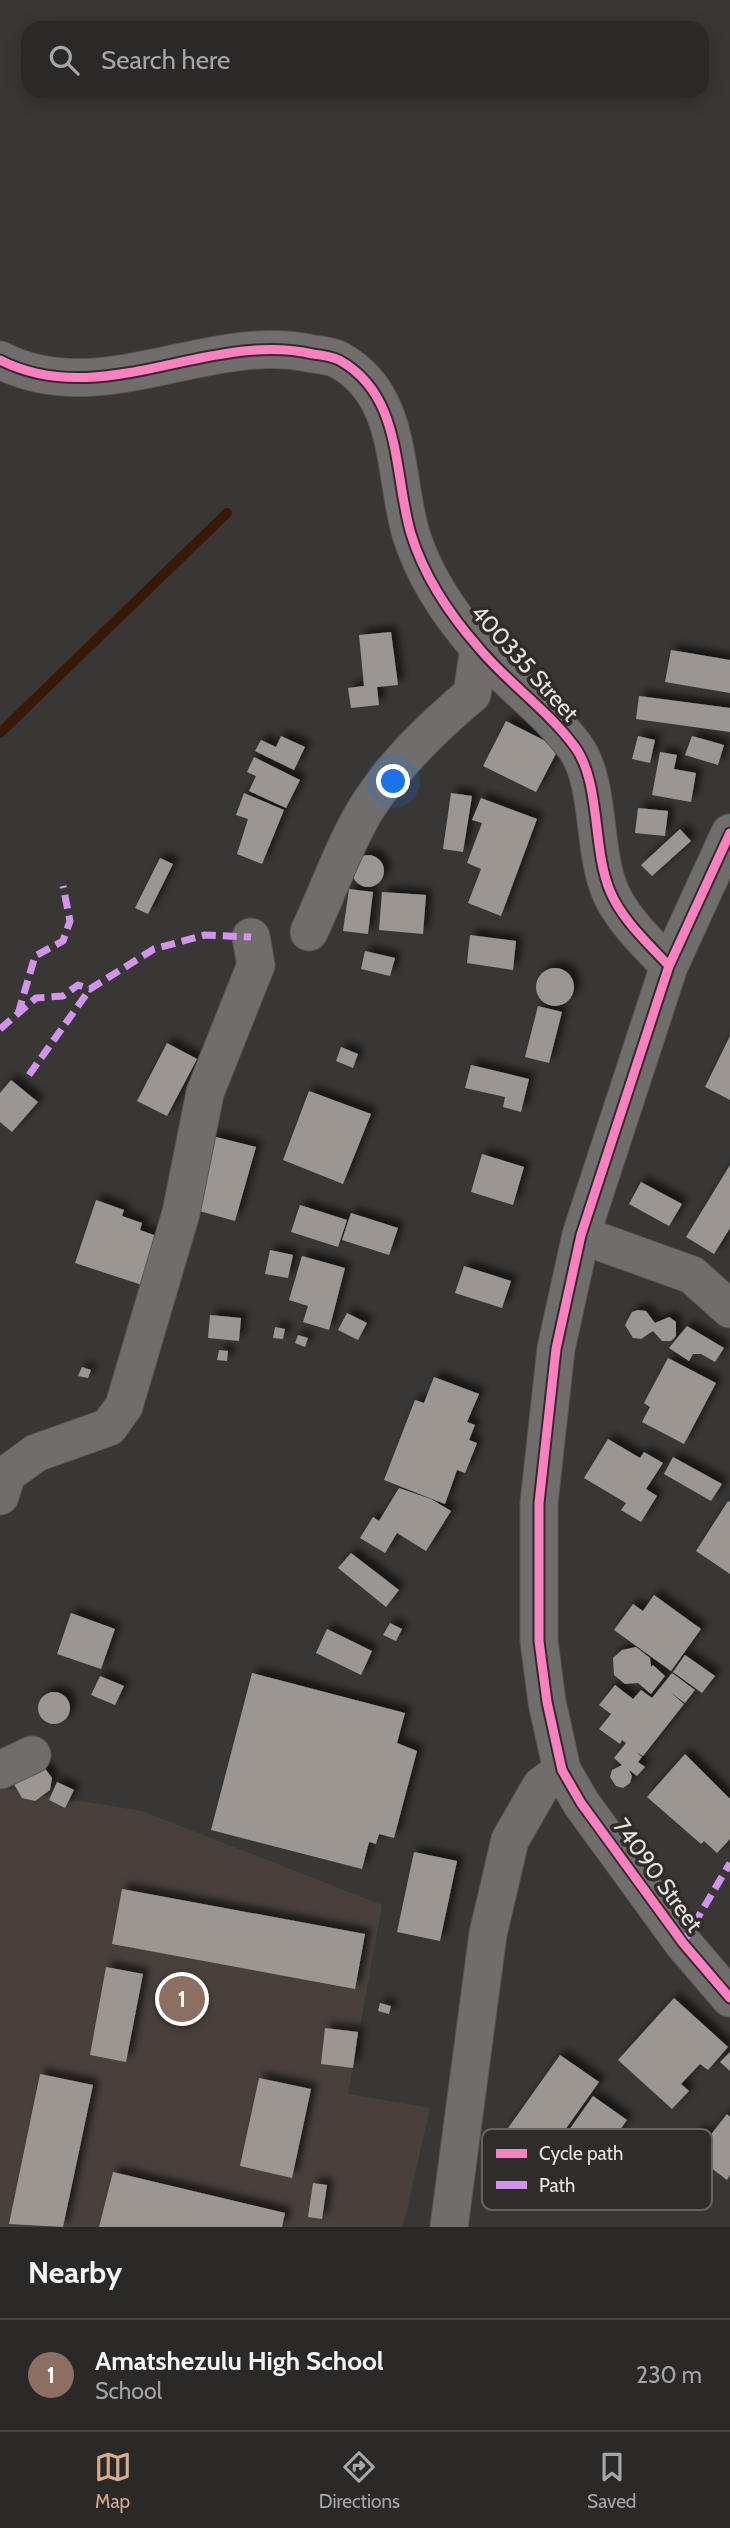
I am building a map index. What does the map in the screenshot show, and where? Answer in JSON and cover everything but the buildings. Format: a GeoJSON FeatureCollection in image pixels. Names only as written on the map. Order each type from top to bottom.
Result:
{"type":"FeatureCollection","features":[{"type":"Feature","properties":{"kind":"street","name":"400335 Street"},"geometry":{"type":"LineString","coordinates":[[0,360],[14,367],[73,380],[133,373],[216,356],[287,348],[337,359],[369,383],[394,431],[399,480],[412,536],[434,587],[479,648],[576,748],[589,780],[598,848],[610,891],[626,919],[669,966]]}},
{"type":"Feature","properties":{"kind":"street"},"geometry":{"type":"LineString","coordinates":[[309,932],[373,800],[396,767],[436,725],[472,694],[479,648]]}},
{"type":"Feature","properties":{"kind":"street","name":"74090 Street"},"geometry":{"type":"LineString","coordinates":[[730,833],[669,966],[581,1236],[556,1349],[539,1503],[539,1641],[547,1702],[562,1770],[581,1803],[675,1933],[730,1998]]}},
{"type":"Feature","properties":{"kind":"street"},"geometry":{"type":"LineString","coordinates":[[0,1496],[7,1474],[37,1453],[109,1427],[124,1406],[181,1213],[205,1093],[256,964],[251,937]]}},
{"type":"Feature","properties":{"kind":"street"},"geometry":{"type":"LineString","coordinates":[[581,1236],[692,1275],[730,1308]]}},
{"type":"Feature","properties":{"kind":"street"},"geometry":{"type":"LineString","coordinates":[[0,1770],[33,1755]]}},
{"type":"Feature","properties":{"kind":"street"},"geometry":{"type":"LineString","coordinates":[[449,2227],[488,1934],[510,1840],[541,1786],[562,1770]]}},
{"type":"Feature","properties":{"kind":"shaded area"},"geometry":{"type":"Polygon","coordinates":[[[0,1788],[142,1811],[382,1905],[348,2094],[430,2108],[403,2227],[0,2227],[0,1788]]]}},
{"type":"Feature","properties":{"kind":"waterway"},"geometry":{"type":"LineString","coordinates":[[0,733],[227,513]]}},
{"type":"Feature","properties":{"kind":"marked path"},"geometry":{"type":"LineString","coordinates":[[18,1014],[35,956],[63,941],[70,921],[63,886]]}},
{"type":"Feature","properties":{"kind":"marked path"},"geometry":{"type":"LineString","coordinates":[[0,1029],[36,998],[63,996],[78,985],[90,989],[154,949],[205,935],[251,937]]}},
{"type":"Feature","properties":{"kind":"marked path"},"geometry":{"type":"LineString","coordinates":[[29,1075],[90,989]]}},
{"type":"Feature","properties":{"kind":"marked path"},"geometry":{"type":"LineString","coordinates":[[683,1943],[730,1863]]}},
{"type":"Feature","properties":{"kind":"cycle path"},"geometry":{"type":"LineString","coordinates":[[0,360],[38,374],[77,378],[116,375],[235,352],[274,350],[333,358],[360,375],[375,393],[385,414],[411,534],[431,580],[448,609],[479,648],[553,721],[575,747],[589,779],[604,874],[610,891],[628,921],[669,966]]}},
{"type":"Feature","properties":{"kind":"cycle path"},"geometry":{"type":"LineString","coordinates":[[730,833],[669,966],[581,1235],[556,1349],[539,1503],[539,1641],[547,1702],[562,1770],[581,1803],[683,1943],[730,1998]]}},
{"type":"Feature","properties":{"kind":"place","name":"Amatshezulu High School"},"geometry":{"type":"Point","coordinates":[182,1999]}}]}
